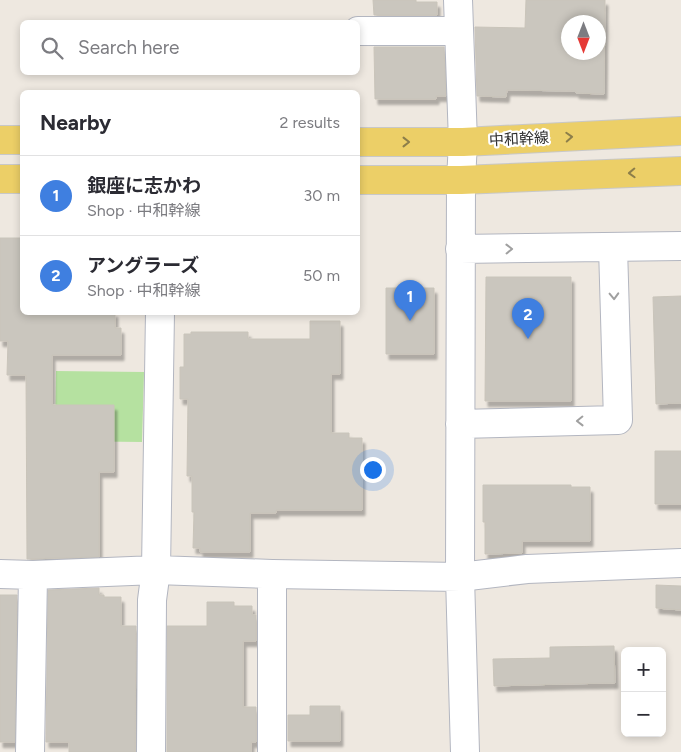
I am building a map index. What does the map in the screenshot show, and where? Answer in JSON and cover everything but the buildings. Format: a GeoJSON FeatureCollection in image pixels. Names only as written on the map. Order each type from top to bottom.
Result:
{"type":"FeatureCollection","features":[{"type":"Feature","properties":{"kind":"main road","name":"中和幹線"},"geometry":{"type":"LineString","coordinates":[[360,142],[463,142],[681,132]]}},
{"type":"Feature","properties":{"kind":"main road"},"geometry":{"type":"LineString","coordinates":[[0,140],[20,140]]}},
{"type":"Feature","properties":{"kind":"main road"},"geometry":{"type":"LineString","coordinates":[[360,180],[461,180],[681,171]]}},
{"type":"Feature","properties":{"kind":"main road"},"geometry":{"type":"LineString","coordinates":[[0,179],[20,179]]}},
{"type":"Feature","properties":{"kind":"street"},"geometry":{"type":"LineString","coordinates":[[458,0],[463,142],[460,250],[460,577],[465,752]]}},
{"type":"Feature","properties":{"kind":"street"},"geometry":{"type":"LineString","coordinates":[[360,32],[459,32]]}},
{"type":"Feature","properties":{"kind":"street"},"geometry":{"type":"LineString","coordinates":[[460,250],[681,246]]}},
{"type":"Feature","properties":{"kind":"street"},"geometry":{"type":"LineString","coordinates":[[460,424],[618,420],[613,247]]}},
{"type":"Feature","properties":{"kind":"street"},"geometry":{"type":"LineString","coordinates":[[151,752],[152,600],[156,570],[160,315]]}},
{"type":"Feature","properties":{"kind":"street"},"geometry":{"type":"LineString","coordinates":[[0,574],[33,575],[156,570],[460,577],[527,569],[681,563]]}},
{"type":"Feature","properties":{"kind":"street"},"geometry":{"type":"LineString","coordinates":[[272,574],[272,752]]}},
{"type":"Feature","properties":{"kind":"street"},"geometry":{"type":"LineString","coordinates":[[30,752],[33,575]]}},
{"type":"Feature","properties":{"kind":"green space"},"geometry":{"type":"Polygon","coordinates":[[[56,371],[144,372],[142,442],[55,441],[56,371]]]}},
{"type":"Feature","properties":{"kind":"place","name":"銀座に志かわ"},"geometry":{"type":"Point","coordinates":[410,321]}},
{"type":"Feature","properties":{"kind":"place","name":"アングラーズ"},"geometry":{"type":"Point","coordinates":[528,339]}}]}
